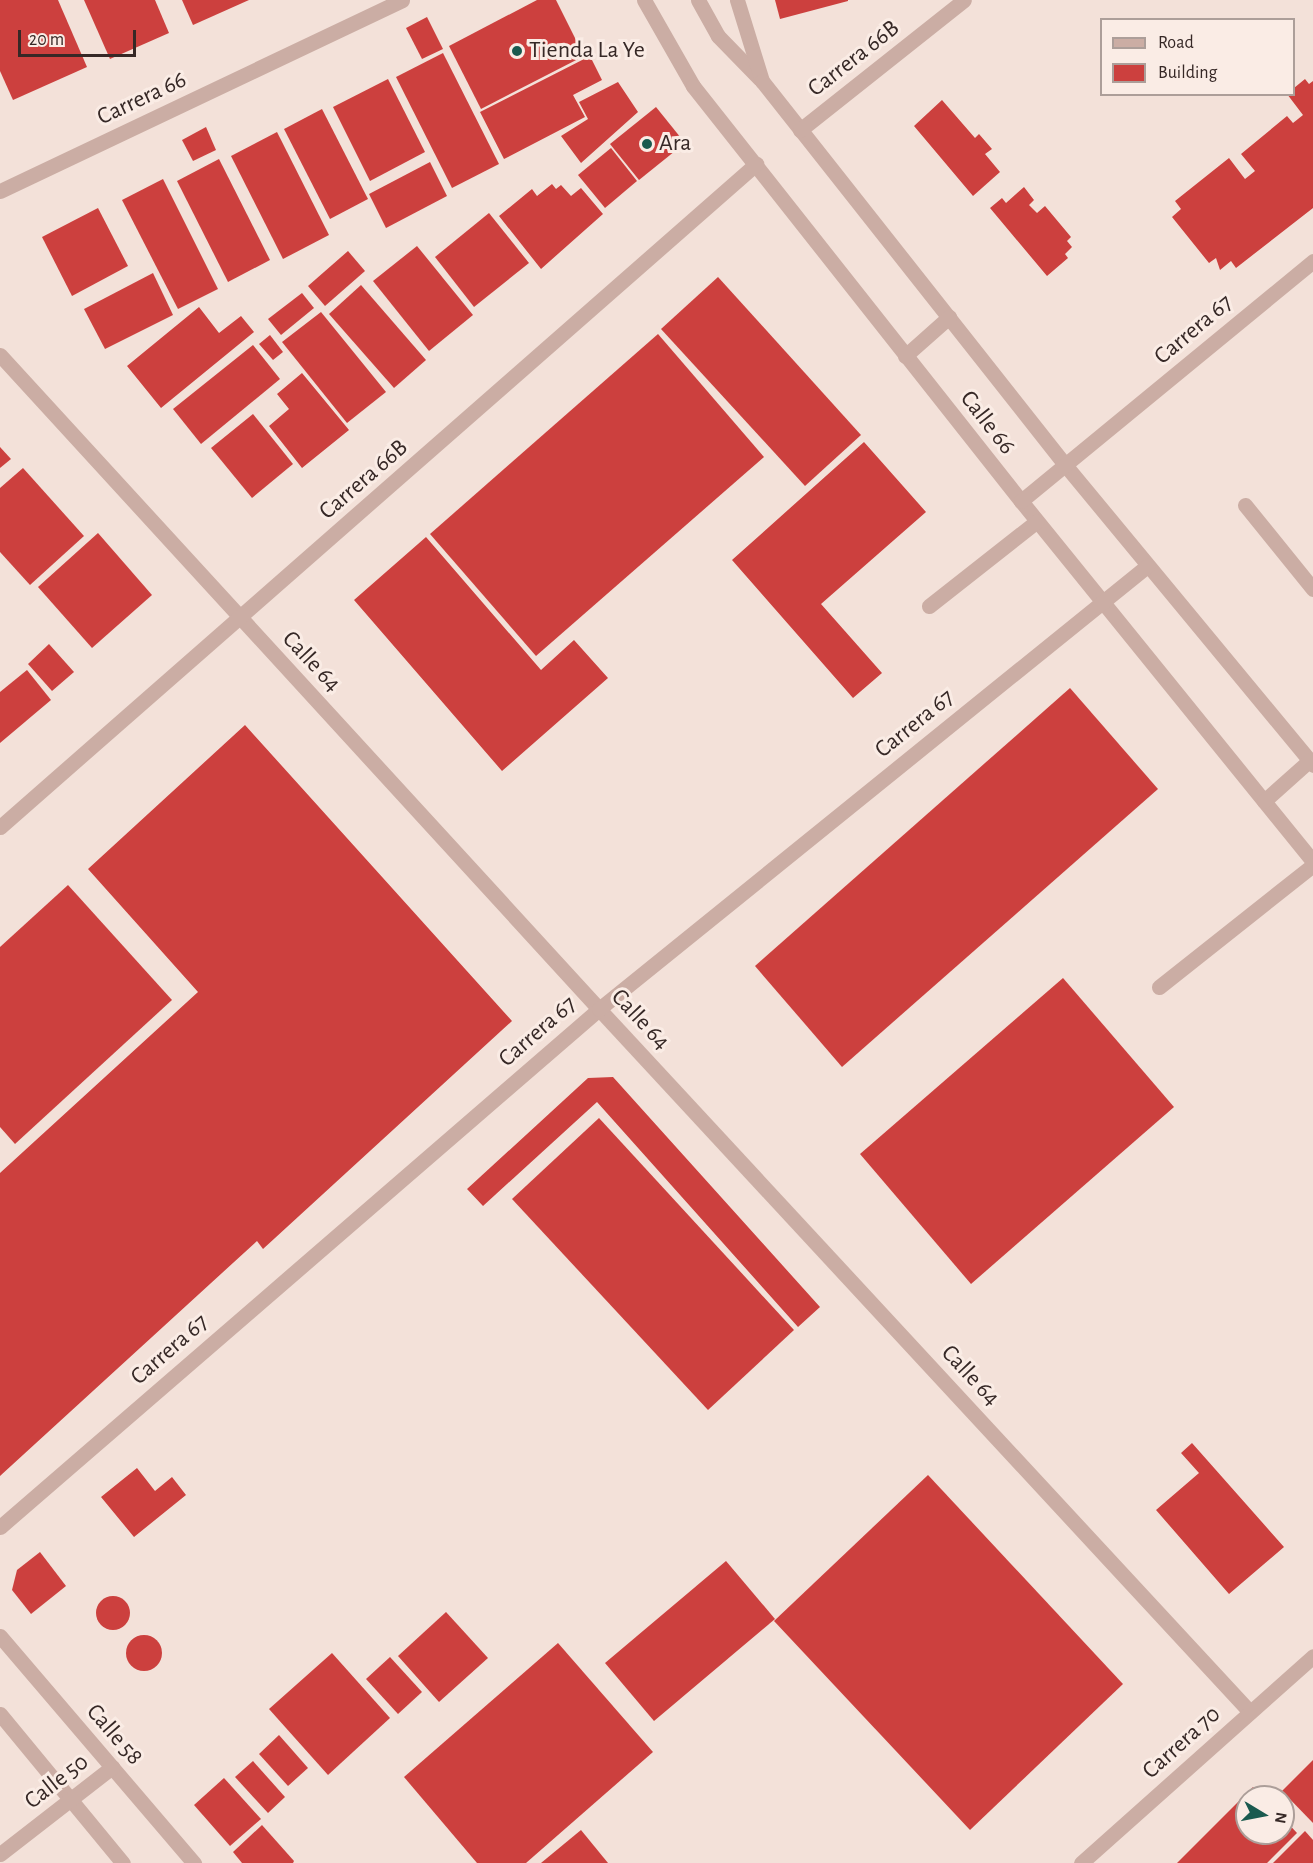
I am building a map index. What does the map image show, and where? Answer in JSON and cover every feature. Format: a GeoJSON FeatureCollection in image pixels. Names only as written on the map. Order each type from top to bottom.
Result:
{"type":"FeatureCollection","features":[{"type":"Feature","properties":{"kind":"street","name":"Carrera 66"},"geometry":{"type":"LineString","coordinates":[[0,191],[402,0]]}},
{"type":"Feature","properties":{"kind":"street","name":"Calle 66"},"geometry":{"type":"LineString","coordinates":[[644,0],[693,86],[905,356],[1313,863]]}},
{"type":"Feature","properties":{"kind":"street"},"geometry":{"type":"LineString","coordinates":[[699,0],[718,36],[762,81]]}},
{"type":"Feature","properties":{"kind":"street","name":"Calle 66"},"geometry":{"type":"LineString","coordinates":[[737,0],[762,81],[1066,466],[1311,763]]}},
{"type":"Feature","properties":{"kind":"street","name":"Carrera 66B"},"geometry":{"type":"LineString","coordinates":[[800,130],[964,0]]}},
{"type":"Feature","properties":{"kind":"street","name":"Carrera 66B"},"geometry":{"type":"LineString","coordinates":[[0,827],[240,619],[756,164]]}},
{"type":"Feature","properties":{"kind":"street","name":"Carrera 67"},"geometry":{"type":"LineString","coordinates":[[1021,501],[1313,261]]}},
{"type":"Feature","properties":{"kind":"street"},"geometry":{"type":"LineString","coordinates":[[905,356],[949,317]]}},
{"type":"Feature","properties":{"kind":"street","name":"Calle 64"},"geometry":{"type":"LineString","coordinates":[[0,355],[599,1009],[1250,1712]]}},
{"type":"Feature","properties":{"kind":"street"},"geometry":{"type":"LineString","coordinates":[[1245,505],[1313,589]]}},
{"type":"Feature","properties":{"kind":"street"},"geometry":{"type":"LineString","coordinates":[[929,606],[1037,521]]}},
{"type":"Feature","properties":{"kind":"street","name":"Carrera 67"},"geometry":{"type":"LineString","coordinates":[[0,1527],[599,1009],[1147,566]]}},
{"type":"Feature","properties":{"kind":"street"},"geometry":{"type":"LineString","coordinates":[[1264,801],[1311,763]]}},
{"type":"Feature","properties":{"kind":"street"},"geometry":{"type":"LineString","coordinates":[[1159,987],[1313,863]]}},
{"type":"Feature","properties":{"kind":"street","name":"Calle 58"},"geometry":{"type":"LineString","coordinates":[[0,1636],[194,1863]]}},
{"type":"Feature","properties":{"kind":"street","name":"Carrera 70"},"geometry":{"type":"LineString","coordinates":[[1081,1863],[1313,1656]]}},
{"type":"Feature","properties":{"kind":"street"},"geometry":{"type":"LineString","coordinates":[[0,1714],[123,1863]]}},
{"type":"Feature","properties":{"kind":"street","name":"Calle 50"},"geometry":{"type":"LineString","coordinates":[[0,1854],[112,1767]]}},
{"type":"Feature","properties":{"kind":"building"},"geometry":{"type":"Polygon","coordinates":[[[0,0],[58,0],[87,67],[13,100],[0,71],[0,0]]]}},
{"type":"Feature","properties":{"kind":"building"},"geometry":{"type":"Polygon","coordinates":[[[84,0],[155,0],[169,33],[110,59],[84,0]]]}},
{"type":"Feature","properties":{"kind":"building"},"geometry":{"type":"Polygon","coordinates":[[[182,0],[249,0],[193,25],[182,0]]]}},
{"type":"Feature","properties":{"kind":"building","name":"Tienda La Ye"},"geometry":{"type":"Polygon","coordinates":[[[537,0],[556,0],[584,56],[481,109],[449,46],[537,0]]]}},
{"type":"Feature","properties":{"kind":"building"},"geometry":{"type":"Polygon","coordinates":[[[775,0],[848,0],[848,1],[780,19],[775,0]]]}},
{"type":"Feature","properties":{"kind":"building"},"geometry":{"type":"Polygon","coordinates":[[[427,17],[443,49],[422,59],[406,28],[427,17]]]}},
{"type":"Feature","properties":{"kind":"building"},"geometry":{"type":"Polygon","coordinates":[[[443,53],[499,164],[452,188],[396,77],[443,53]]]}},
{"type":"Feature","properties":{"kind":"building"},"geometry":{"type":"Polygon","coordinates":[[[590,56],[602,80],[573,95],[585,117],[504,159],[480,112],[590,56]]]}},
{"type":"Feature","properties":{"kind":"building"},"geometry":{"type":"Polygon","coordinates":[[[388,79],[425,152],[370,181],[333,107],[388,79]]]}},
{"type":"Feature","properties":{"kind":"building"},"geometry":{"type":"Polygon","coordinates":[[[1305,79],[1309,84],[1313,81],[1313,208],[1236,268],[1231,261],[1220,270],[1216,258],[1209,263],[1172,217],[1181,209],[1175,201],[1229,158],[1245,179],[1255,171],[1241,154],[1287,116],[1293,123],[1303,115],[1289,96],[1295,96],[1295,87],[1305,79]]]}},
{"type":"Feature","properties":{"kind":"building"},"geometry":{"type":"Polygon","coordinates":[[[618,82],[638,112],[581,163],[561,136],[588,119],[579,102],[618,82]]]}},
{"type":"Feature","properties":{"kind":"building"},"geometry":{"type":"Polygon","coordinates":[[[942,100],[975,138],[979,134],[992,149],[985,154],[1000,172],[973,196],[914,126],[942,100]]]}},
{"type":"Feature","properties":{"kind":"building","name":"Ara"},"geometry":{"type":"Polygon","coordinates":[[[656,107],[685,143],[639,180],[610,144],[656,107]]]}},
{"type":"Feature","properties":{"kind":"building"},"geometry":{"type":"Polygon","coordinates":[[[322,109],[368,199],[330,219],[284,129],[322,109]]]}},
{"type":"Feature","properties":{"kind":"building"},"geometry":{"type":"Polygon","coordinates":[[[206,127],[216,150],[193,161],[182,140],[206,127]]]}},
{"type":"Feature","properties":{"kind":"building"},"geometry":{"type":"Polygon","coordinates":[[[277,132],[329,235],[283,259],[231,156],[277,132]]]}},
{"type":"Feature","properties":{"kind":"building"},"geometry":{"type":"Polygon","coordinates":[[[611,148],[637,181],[605,208],[578,175],[611,148]]]}},
{"type":"Feature","properties":{"kind":"building"},"geometry":{"type":"Polygon","coordinates":[[[219,159],[270,260],[228,282],[177,181],[219,159]]]}},
{"type":"Feature","properties":{"kind":"building"},"geometry":{"type":"Polygon","coordinates":[[[430,162],[447,196],[386,228],[369,194],[430,162]]]}},
{"type":"Feature","properties":{"kind":"building"},"geometry":{"type":"Polygon","coordinates":[[[163,179],[218,289],[178,309],[122,200],[163,179]]]}},
{"type":"Feature","properties":{"kind":"building"},"geometry":{"type":"Polygon","coordinates":[[[552,184],[556,189],[561,185],[571,196],[581,188],[603,214],[541,269],[499,216],[532,189],[537,196],[552,184]]]}},
{"type":"Feature","properties":{"kind":"building"},"geometry":{"type":"Polygon","coordinates":[[[1024,187],[1034,200],[1029,205],[1037,213],[1045,206],[1071,237],[1067,241],[1072,247],[1065,254],[1068,258],[1047,276],[990,208],[1002,198],[1006,203],[1024,187]]]}},
{"type":"Feature","properties":{"kind":"building"},"geometry":{"type":"Polygon","coordinates":[[[98,208],[128,266],[72,296],[42,237],[98,208]]]}},
{"type":"Feature","properties":{"kind":"building"},"geometry":{"type":"Polygon","coordinates":[[[489,213],[529,263],[474,307],[435,257],[489,213]]]}},
{"type":"Feature","properties":{"kind":"building"},"geometry":{"type":"Polygon","coordinates":[[[417,246],[473,315],[429,351],[373,281],[417,246]]]}},
{"type":"Feature","properties":{"kind":"building"},"geometry":{"type":"Polygon","coordinates":[[[348,251],[365,271],[325,306],[308,286],[348,251]]]}},
{"type":"Feature","properties":{"kind":"building"},"geometry":{"type":"Polygon","coordinates":[[[153,273],[173,315],[105,349],[84,309],[153,273]]]}},
{"type":"Feature","properties":{"kind":"building"},"geometry":{"type":"Polygon","coordinates":[[[718,277],[861,435],[805,486],[661,329],[718,277]]]}},
{"type":"Feature","properties":{"kind":"building"},"geometry":{"type":"Polygon","coordinates":[[[361,285],[426,360],[394,388],[329,314],[361,285]]]}},
{"type":"Feature","properties":{"kind":"building"},"geometry":{"type":"Polygon","coordinates":[[[302,293],[314,308],[281,335],[268,319],[302,293]]]}},
{"type":"Feature","properties":{"kind":"building"},"geometry":{"type":"Polygon","coordinates":[[[199,307],[219,333],[241,316],[254,332],[161,408],[127,366],[199,307]]]}},
{"type":"Feature","properties":{"kind":"building"},"geometry":{"type":"Polygon","coordinates":[[[321,312],[386,392],[347,423],[282,342],[321,312]]]}},
{"type":"Feature","properties":{"kind":"building"},"geometry":{"type":"Polygon","coordinates":[[[658,334],[764,457],[536,656],[430,534],[658,334]]]}},
{"type":"Feature","properties":{"kind":"building"},"geometry":{"type":"Polygon","coordinates":[[[270,335],[283,352],[273,360],[259,344],[270,335]]]}},
{"type":"Feature","properties":{"kind":"building"},"geometry":{"type":"Polygon","coordinates":[[[253,345],[280,379],[201,444],[173,409],[253,345]]]}},
{"type":"Feature","properties":{"kind":"building"},"geometry":{"type":"Polygon","coordinates":[[[302,373],[349,430],[302,468],[269,426],[289,409],[277,394],[302,373]]]}},
{"type":"Feature","properties":{"kind":"building"},"geometry":{"type":"Polygon","coordinates":[[[253,414],[293,464],[252,498],[211,448],[253,414]]]}},
{"type":"Feature","properties":{"kind":"building"},"geometry":{"type":"Polygon","coordinates":[[[864,442],[926,512],[821,604],[882,673],[853,698],[732,560],[864,442]]]}},
{"type":"Feature","properties":{"kind":"building"},"geometry":{"type":"Polygon","coordinates":[[[0,447],[11,459],[0,468],[0,447]]]}},
{"type":"Feature","properties":{"kind":"building"},"geometry":{"type":"Polygon","coordinates":[[[23,468],[84,536],[30,585],[0,552],[0,488],[23,468]]]}},
{"type":"Feature","properties":{"kind":"building"},"geometry":{"type":"Polygon","coordinates":[[[98,533],[152,595],[92,648],[38,587],[98,533]]]}},
{"type":"Feature","properties":{"kind":"building"},"geometry":{"type":"Polygon","coordinates":[[[426,537],[541,670],[574,640],[608,678],[502,771],[354,600],[426,537]]]}},
{"type":"Feature","properties":{"kind":"building"},"geometry":{"type":"Polygon","coordinates":[[[49,644],[74,672],[52,691],[28,664],[49,644]]]}},
{"type":"Feature","properties":{"kind":"building"},"geometry":{"type":"Polygon","coordinates":[[[27,670],[51,700],[0,743],[0,692],[27,670]]]}},
{"type":"Feature","properties":{"kind":"building"},"geometry":{"type":"Polygon","coordinates":[[[1070,688],[1158,789],[842,1067],[755,966],[1070,688]]]}},
{"type":"Feature","properties":{"kind":"building"},"geometry":{"type":"Polygon","coordinates":[[[245,725],[512,1021],[263,1249],[257,1241],[0,1476],[0,1173],[198,992],[88,869],[245,725]]]}},
{"type":"Feature","properties":{"kind":"building"},"geometry":{"type":"Polygon","coordinates":[[[68,885],[172,1000],[15,1144],[0,1127],[0,947],[68,885]]]}},
{"type":"Feature","properties":{"kind":"building"},"geometry":{"type":"Polygon","coordinates":[[[1063,978],[1174,1107],[971,1284],[860,1154],[1063,978]]]}},
{"type":"Feature","properties":{"kind":"building"},"geometry":{"type":"Polygon","coordinates":[[[613,1077],[820,1307],[798,1327],[597,1102],[483,1206],[467,1189],[588,1078],[613,1077]]]}},
{"type":"Feature","properties":{"kind":"building"},"geometry":{"type":"Polygon","coordinates":[[[599,1118],[794,1330],[708,1410],[512,1199],[599,1118]]]}},
{"type":"Feature","properties":{"kind":"building"},"geometry":{"type":"Polygon","coordinates":[[[1192,1443],[1284,1547],[1229,1594],[1156,1510],[1199,1473],[1181,1453],[1192,1443]]]}},
{"type":"Feature","properties":{"kind":"building"},"geometry":{"type":"Polygon","coordinates":[[[137,1468],[155,1491],[172,1477],[186,1495],[134,1537],[101,1497],[137,1468]]]}},
{"type":"Feature","properties":{"kind":"building"},"geometry":{"type":"Polygon","coordinates":[[[928,1475],[1123,1684],[970,1830],[774,1621],[928,1475]]]}},
{"type":"Feature","properties":{"kind":"building"},"geometry":{"type":"Polygon","coordinates":[[[40,1552],[66,1586],[31,1614],[12,1590],[17,1570],[40,1552]]]}},
{"type":"Feature","properties":{"kind":"building"},"geometry":{"type":"Polygon","coordinates":[[[726,1561],[775,1619],[654,1721],[605,1663],[726,1561]]]}},
{"type":"Feature","properties":{"kind":"building"},"geometry":{"type":"Polygon","coordinates":[[[113,1596],[125,1601],[130,1613],[125,1625],[113,1630],[101,1625],[96,1613],[101,1601],[113,1596]]]}},
{"type":"Feature","properties":{"kind":"building"},"geometry":{"type":"Polygon","coordinates":[[[446,1612],[488,1658],[439,1702],[398,1656],[446,1612]]]}},
{"type":"Feature","properties":{"kind":"building"},"geometry":{"type":"Polygon","coordinates":[[[144,1635],[157,1640],[162,1653],[157,1666],[144,1671],[131,1666],[126,1653],[131,1640],[144,1635]]]}},
{"type":"Feature","properties":{"kind":"building"},"geometry":{"type":"Polygon","coordinates":[[[558,1643],[653,1752],[526,1863],[477,1863],[404,1777],[558,1643]]]}},
{"type":"Feature","properties":{"kind":"building"},"geometry":{"type":"Polygon","coordinates":[[[332,1653],[390,1718],[328,1775],[269,1709],[332,1653]]]}},
{"type":"Feature","properties":{"kind":"building"},"geometry":{"type":"Polygon","coordinates":[[[390,1657],[422,1692],[398,1714],[366,1679],[390,1657]]]}},
{"type":"Feature","properties":{"kind":"building"},"geometry":{"type":"Polygon","coordinates":[[[279,1735],[308,1768],[288,1786],[259,1754],[279,1735]]]}},
{"type":"Feature","properties":{"kind":"building"},"geometry":{"type":"Polygon","coordinates":[[[1313,1760],[1313,1823],[1295,1804],[1295,1785],[1288,1785],[1313,1760]]]}},
{"type":"Feature","properties":{"kind":"building"},"geometry":{"type":"Polygon","coordinates":[[[253,1761],[285,1797],[268,1813],[235,1777],[253,1761]]]}},
{"type":"Feature","properties":{"kind":"building"},"geometry":{"type":"Polygon","coordinates":[[[224,1778],[261,1819],[230,1846],[194,1805],[224,1778]]]}},
{"type":"Feature","properties":{"kind":"building"},"geometry":{"type":"Polygon","coordinates":[[[1235,1805],[1235,1845],[1285,1845],[1267,1863],[1177,1863],[1235,1805]]]}},
{"type":"Feature","properties":{"kind":"building"},"geometry":{"type":"Polygon","coordinates":[[[262,1825],[294,1861],[293,1863],[242,1863],[233,1852],[262,1825]]]}},
{"type":"Feature","properties":{"kind":"building"},"geometry":{"type":"Polygon","coordinates":[[[581,1830],[608,1863],[541,1863],[581,1830]]]}},
{"type":"Feature","properties":{"kind":"building"},"geometry":{"type":"Polygon","coordinates":[[[1305,1831],[1313,1840],[1313,1863],[1273,1863],[1291,1845],[1295,1845],[1295,1841],[1305,1831]]]}},
{"type":"Feature","properties":{"kind":"place","name":"Tienda La Ye"},"geometry":{"type":"Point","coordinates":[517,51]}},
{"type":"Feature","properties":{"kind":"place","name":"Ara"},"geometry":{"type":"Point","coordinates":[647,144]}}]}
